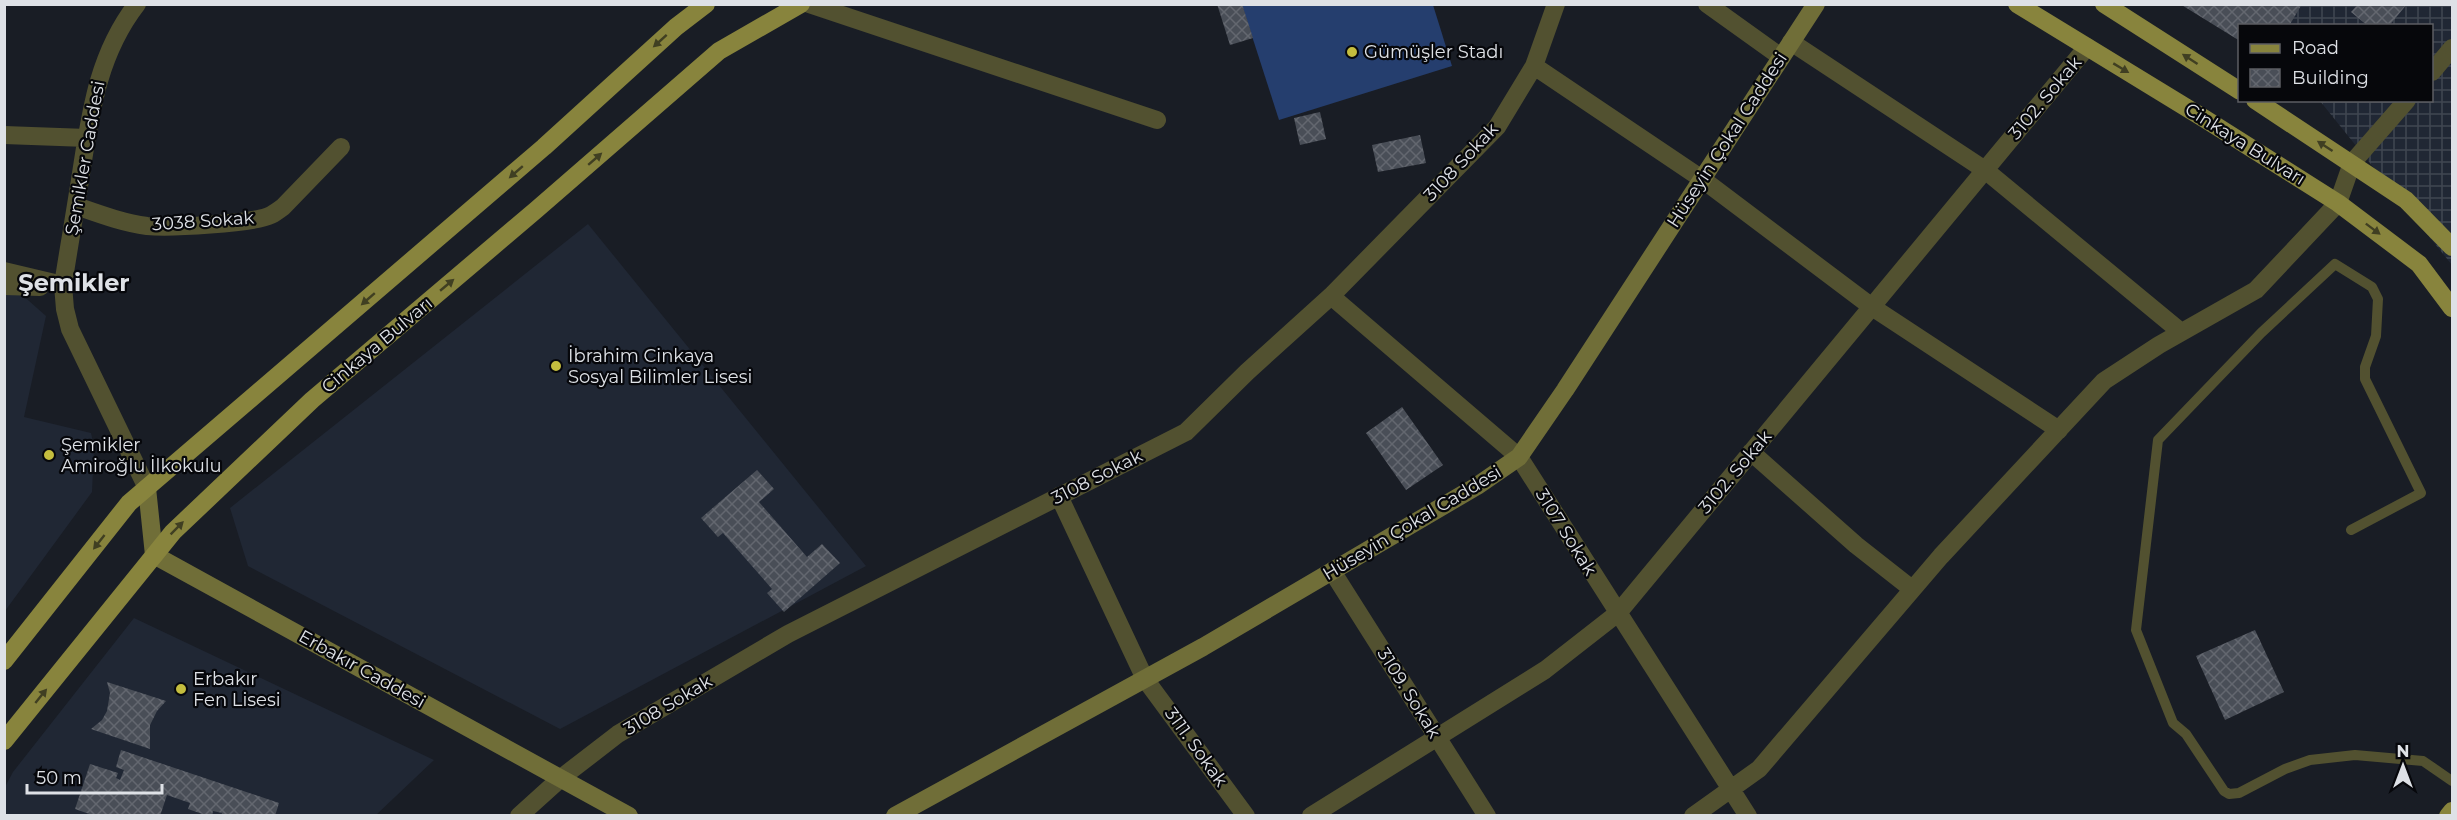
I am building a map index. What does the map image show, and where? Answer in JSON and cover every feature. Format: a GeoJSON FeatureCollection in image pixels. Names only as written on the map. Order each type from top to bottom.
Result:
{"type":"FeatureCollection","features":[{"type":"Feature","properties":{"kind":"main road"},"geometry":{"type":"LineString","coordinates":[[4,661],[129,503],[544,147],[676,27],[706,4]]}},
{"type":"Feature","properties":{"kind":"main road","name":"Cinkaya Bulvarı"},"geometry":{"type":"LineString","coordinates":[[4,741],[173,532],[312,400],[719,51],[801,4]]}},
{"type":"Feature","properties":{"kind":"main road","name":"Cinkaya Bulvarı"},"geometry":{"type":"LineString","coordinates":[[2017,4],[2338,203],[2419,264],[2452,308]]}},
{"type":"Feature","properties":{"kind":"main road"},"geometry":{"type":"LineString","coordinates":[[2104,4],[2238,90]]}},
{"type":"Feature","properties":{"kind":"main road"},"geometry":{"type":"LineString","coordinates":[[2258,102],[2406,201],[2452,247]]}},
{"type":"Feature","properties":{"kind":"main road"},"geometry":{"type":"LineString","coordinates":[[2448,816],[2452,811]]}},
{"type":"Feature","properties":{"kind":"street","name":"Şemikler Caddesi"},"geometry":{"type":"LineString","coordinates":[[137,4],[122,23],[100,73],[90,113],[63,285],[70,329],[147,488]]}},
{"type":"Feature","properties":{"kind":"street"},"geometry":{"type":"LineString","coordinates":[[808,4],[1157,120]]}},
{"type":"Feature","properties":{"kind":"street","name":"3108 Sokak"},"geometry":{"type":"LineString","coordinates":[[519,816],[561,778],[618,734],[788,634],[1186,432],[1247,372],[1331,296],[1497,127],[1534,66],[1556,4]]}},
{"type":"Feature","properties":{"kind":"street"},"geometry":{"type":"LineString","coordinates":[[1707,4],[1985,170],[2181,332]]}},
{"type":"Feature","properties":{"kind":"street","name":"Hüseyin Çokal Caddesi"},"geometry":{"type":"LineString","coordinates":[[895,816],[1145,679],[1477,486],[1518,457],[1816,4]]}},
{"type":"Feature","properties":{"kind":"street","name":"3102. Sokak"},"geometry":{"type":"LineString","coordinates":[[1311,816],[1545,670],[1618,613],[2087,47]]}},
{"type":"Feature","properties":{"kind":"street"},"geometry":{"type":"LineString","coordinates":[[2433,71],[2452,48]]}},
{"type":"Feature","properties":{"kind":"street"},"geometry":{"type":"LineString","coordinates":[[1534,66],[1702,179],[1872,307],[2059,430]]}},
{"type":"Feature","properties":{"kind":"street"},"geometry":{"type":"LineString","coordinates":[[1693,816],[1759,770],[1941,556],[2104,381],[2181,332],[2256,290],[2338,203],[2352,163],[2405,102]]}},
{"type":"Feature","properties":{"kind":"street"},"geometry":{"type":"LineString","coordinates":[[4,135],[87,138]]}},
{"type":"Feature","properties":{"kind":"street","name":"3038 Sokak"},"geometry":{"type":"LineString","coordinates":[[76,206],[124,222],[148,226],[177,226],[257,219],[272,215],[283,207],[341,147]]}},
{"type":"Feature","properties":{"kind":"street"},"geometry":{"type":"LineString","coordinates":[[4,271],[63,285]]}},
{"type":"Feature","properties":{"kind":"street"},"geometry":{"type":"LineString","coordinates":[[4,286],[25,288],[63,285]]}},
{"type":"Feature","properties":{"kind":"street","name":"3107 Sokak"},"geometry":{"type":"LineString","coordinates":[[1331,296],[1518,457],[1748,816]]}},
{"type":"Feature","properties":{"kind":"street"},"geometry":{"type":"LineString","coordinates":[[1751,452],[1856,545],[1912,590]]}},
{"type":"Feature","properties":{"kind":"street"},"geometry":{"type":"LineString","coordinates":[[147,488],[154,555]]}},
{"type":"Feature","properties":{"kind":"street","name":"3111. Sokak"},"geometry":{"type":"LineString","coordinates":[[1059,496],[1145,679],[1246,816]]}},
{"type":"Feature","properties":{"kind":"street","name":"Erbakır Caddesi"},"geometry":{"type":"LineString","coordinates":[[154,555],[629,816]]}},
{"type":"Feature","properties":{"kind":"street","name":"3109. Sokak"},"geometry":{"type":"LineString","coordinates":[[1332,571],[1487,816]]}},
{"type":"Feature","properties":{"kind":"lane"},"geometry":{"type":"LineString","coordinates":[[2351,530],[2421,493],[2365,379],[2365,367],[2376,336],[2378,299],[2372,288],[2335,264],[2260,333],[2158,440],[2136,630],[2173,723],[2186,735],[2224,791],[2229,794],[2239,793],[2284,769],[2310,760],[2355,755],[2423,761],[2452,781]]}},
{"type":"Feature","properties":{"kind":"shaded area","name":"Gümüşler Stadı"},"geometry":{"type":"Polygon","coordinates":[[[1242,5],[1433,5],[1452,66],[1279,120],[1242,5]]]}},
{"type":"Feature","properties":{"kind":"shaded area"},"geometry":{"type":"Polygon","coordinates":[[[2243,5],[2452,5],[2452,265],[2321,102],[2433,102],[2433,24],[2259,24],[2243,5]]]}},
{"type":"Feature","properties":{"kind":"shaded area","name":"İbrahim Cinkaya Sosyal Bilimler Lisesi"},"geometry":{"type":"Polygon","coordinates":[[[588,224],[866,566],[560,729],[248,566],[230,508],[588,224]]]}},
{"type":"Feature","properties":{"kind":"shaded area","name":"Şemikler Amiroğlu İlkokulu"},"geometry":{"type":"Polygon","coordinates":[[[5,292],[20,293],[46,316],[24,417],[91,433],[94,447],[92,492],[5,611],[5,292]]]}},
{"type":"Feature","properties":{"kind":"shaded area","name":"Erbakır Fen Lisesi"},"geometry":{"type":"Polygon","coordinates":[[[134,618],[434,760],[376,815],[5,816],[5,787],[13,772],[134,618]]]}},
{"type":"Feature","properties":{"kind":"building"},"geometry":{"type":"Polygon","coordinates":[[[1217,4],[1242,4],[1253,38],[1230,45],[1217,4]]]}},
{"type":"Feature","properties":{"kind":"building"},"geometry":{"type":"Polygon","coordinates":[[[2180,4],[2302,4],[2290,24],[2238,24],[2238,40],[2180,4]]]}},
{"type":"Feature","properties":{"kind":"building"},"geometry":{"type":"Polygon","coordinates":[[[2358,4],[2407,4],[2391,24],[2366,24],[2351,12],[2358,4]]]}},
{"type":"Feature","properties":{"kind":"building"},"geometry":{"type":"Polygon","coordinates":[[[1320,112],[1326,139],[1300,145],[1294,118],[1320,112]]]}},
{"type":"Feature","properties":{"kind":"building"},"geometry":{"type":"Polygon","coordinates":[[[1420,135],[1426,163],[1378,172],[1372,145],[1420,135]]]}},
{"type":"Feature","properties":{"kind":"building"},"geometry":{"type":"Polygon","coordinates":[[[1402,407],[1443,465],[1406,490],[1366,433],[1402,407]]]}},
{"type":"Feature","properties":{"kind":"building"},"geometry":{"type":"Polygon","coordinates":[[[757,470],[774,489],[759,502],[807,557],[822,544],[840,563],[784,612],[767,593],[772,589],[723,533],[718,537],[701,518],[757,470]]]}},
{"type":"Feature","properties":{"kind":"building"},"geometry":{"type":"Polygon","coordinates":[[[2255,630],[2284,692],[2225,720],[2196,656],[2255,630]]]}},
{"type":"Feature","properties":{"kind":"building"},"geometry":{"type":"Polygon","coordinates":[[[107,682],[166,701],[157,711],[150,725],[150,749],[91,729],[102,720],[107,711],[110,693],[107,682]]]}},
{"type":"Feature","properties":{"kind":"building"},"geometry":{"type":"Polygon","coordinates":[[[121,750],[279,803],[275,816],[221,816],[222,813],[213,811],[212,816],[208,816],[188,809],[190,803],[167,795],[160,816],[95,816],[75,809],[90,764],[118,773],[116,778],[120,780],[124,770],[116,767],[121,750]]]}},
{"type":"Feature","properties":{"kind":"place","name":"Gümüşler Stadı"},"geometry":{"type":"Point","coordinates":[1352,52]}},
{"type":"Feature","properties":{"kind":"place","name":"İbrahim Cinkaya Sosyal Bilimler Lisesi"},"geometry":{"type":"Point","coordinates":[556,366]}},
{"type":"Feature","properties":{"kind":"place","name":"Şemikler Amiroğlu İlkokulu"},"geometry":{"type":"Point","coordinates":[49,455]}},
{"type":"Feature","properties":{"kind":"place","name":"Erbakır Fen Lisesi"},"geometry":{"type":"Point","coordinates":[181,689]}},
{"type":"Feature","properties":{"kind":"district","name":"Şemikler"},"geometry":{"type":"Point","coordinates":[74,282]}}]}
